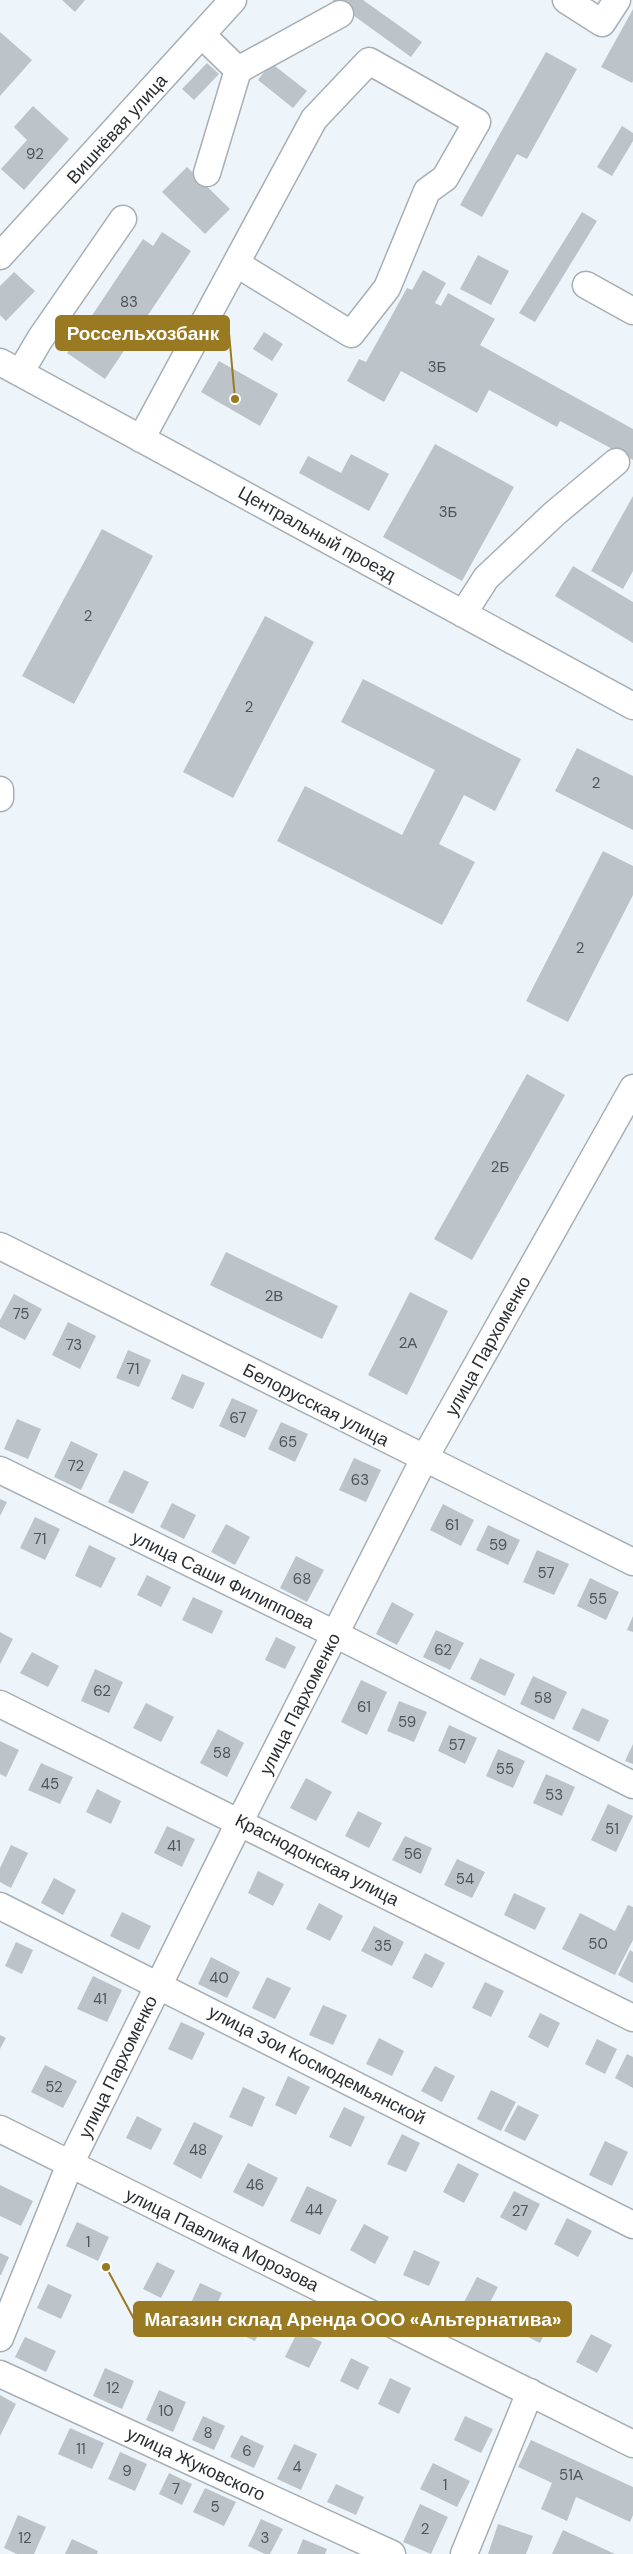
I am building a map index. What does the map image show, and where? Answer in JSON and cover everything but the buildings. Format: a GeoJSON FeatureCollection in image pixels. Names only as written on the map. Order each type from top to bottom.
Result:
{"type":"FeatureCollection","features":[{"type":"Feature","properties":{"kind":"street","name":"Вишнёвая улица"},"geometry":{"type":"LineString","coordinates":[[0,256],[233,0]]}},
{"type":"Feature","properties":{"kind":"street"},"geometry":{"type":"LineString","coordinates":[[566,0],[602,23],[617,0]]}},
{"type":"Feature","properties":{"kind":"street"},"geometry":{"type":"LineString","coordinates":[[206,173],[238,70],[340,14]]}},
{"type":"Feature","properties":{"kind":"street"},"geometry":{"type":"LineString","coordinates":[[202,35],[238,70]]}},
{"type":"Feature","properties":{"kind":"street"},"geometry":{"type":"LineString","coordinates":[[142,439],[314,119],[370,62],[477,122],[445,178],[427,191],[387,288],[351,334],[237,264]]}},
{"type":"Feature","properties":{"kind":"street"},"geometry":{"type":"LineString","coordinates":[[10,367],[40,339],[123,219]]}},
{"type":"Feature","properties":{"kind":"street"},"geometry":{"type":"LineString","coordinates":[[586,285],[633,311]]}},
{"type":"Feature","properties":{"kind":"street","name":"Центральный проезд"},"geometry":{"type":"LineString","coordinates":[[10,367],[633,706]]}},
{"type":"Feature","properties":{"kind":"street"},"geometry":{"type":"LineString","coordinates":[[463,614],[486,578],[554,514],[616,462]]}},
{"type":"Feature","properties":{"kind":"street"},"geometry":{"type":"LineString","coordinates":[[0,790],[0,798]]}},
{"type":"Feature","properties":{"kind":"street","name":"улица Пархоменко"},"geometry":{"type":"LineString","coordinates":[[0,2338],[70,2164],[240,1821],[424,1459],[633,1088]]}},
{"type":"Feature","properties":{"kind":"street","name":"Белорусская улица"},"geometry":{"type":"LineString","coordinates":[[0,1246],[633,1562]]}},
{"type":"Feature","properties":{"kind":"street","name":"улица Саши Филиппова"},"geometry":{"type":"LineString","coordinates":[[0,1470],[335,1634],[633,1786]]}},
{"type":"Feature","properties":{"kind":"street","name":"Краснодонская улица"},"geometry":{"type":"LineString","coordinates":[[0,1704],[240,1821],[633,2018]]}},
{"type":"Feature","properties":{"kind":"street","name":"улица Зои Космодемьянской"},"geometry":{"type":"LineString","coordinates":[[0,1906],[633,2225]]}},
{"type":"Feature","properties":{"kind":"street","name":"улица Павлика Морозова"},"geometry":{"type":"LineString","coordinates":[[0,2129],[633,2444]]}},
{"type":"Feature","properties":{"kind":"street","name":"улица Жуковского"},"geometry":{"type":"LineString","coordinates":[[0,2374],[392,2554]]}},
{"type":"Feature","properties":{"kind":"street"},"geometry":{"type":"LineString","coordinates":[[464,2554],[530,2392]]}},
{"type":"Feature","properties":{"kind":"place","name":"Россельхозбанк"},"geometry":{"type":"Point","coordinates":[235,399]}},
{"type":"Feature","properties":{"kind":"place","name":"Магазин склад Аренда ООО «Альтернатива»"},"geometry":{"type":"Point","coordinates":[106,2267]}}]}
